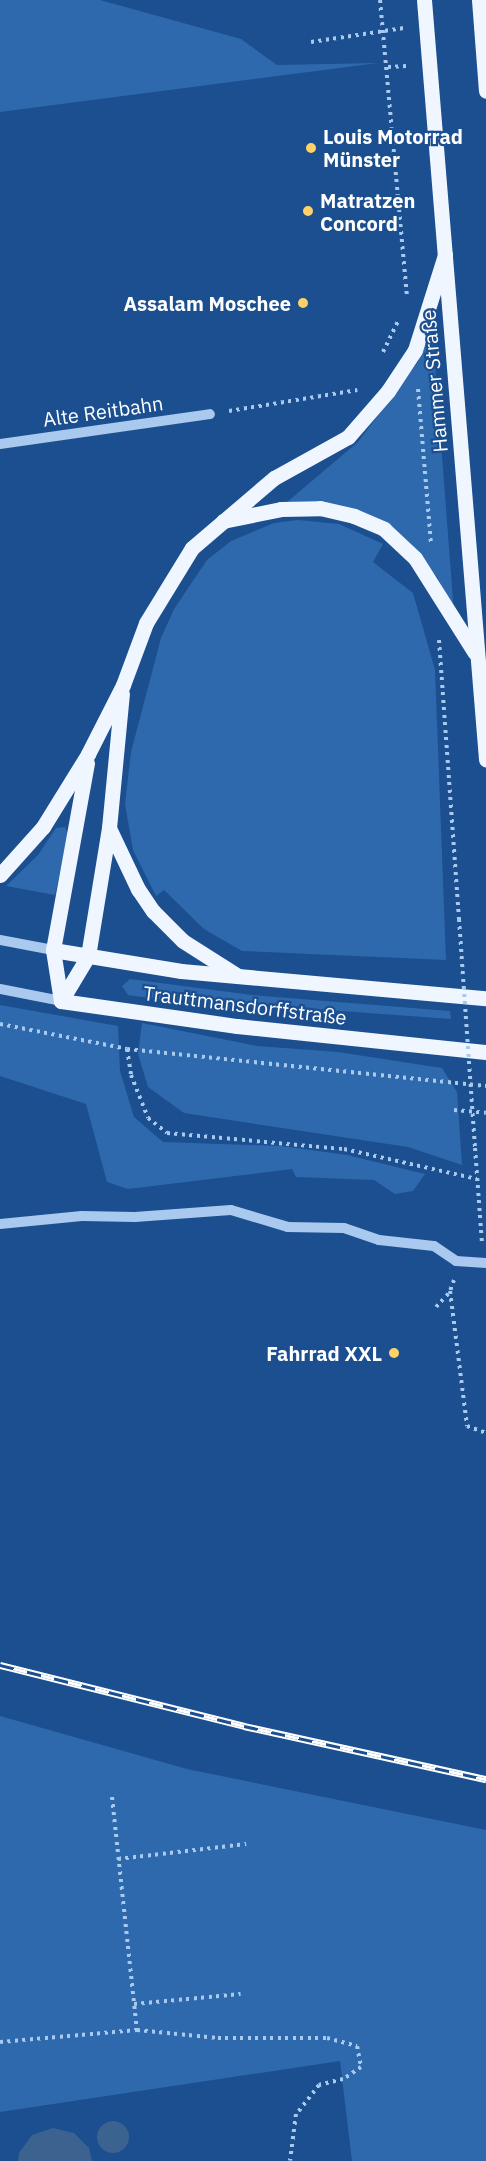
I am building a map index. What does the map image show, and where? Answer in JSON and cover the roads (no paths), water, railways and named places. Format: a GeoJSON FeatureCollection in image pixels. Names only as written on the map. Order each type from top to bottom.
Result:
{"type":"FeatureCollection","features":[{"type":"Feature","properties":{"kind":"main road","name":"Hammer Straße"},"geometry":{"type":"LineString","coordinates":[[424,0],[486,759]]}},
{"type":"Feature","properties":{"kind":"main road"},"geometry":{"type":"LineString","coordinates":[[479,0],[486,91]]}},
{"type":"Feature","properties":{"kind":"main road"},"geometry":{"type":"LineString","coordinates":[[0,874],[19,859],[43,827],[88,754],[123,685],[146,623],[166,584],[192,548],[220,522],[274,478],[348,437],[388,391],[415,350],[445,255]]}},
{"type":"Feature","properties":{"kind":"main road"},"geometry":{"type":"LineString","coordinates":[[220,522],[281,508],[320,508],[354,516],[384,529],[415,558],[478,657]]}},
{"type":"Feature","properties":{"kind":"main road"},"geometry":{"type":"LineString","coordinates":[[61,1001],[88,956],[109,828],[123,685]]}},
{"type":"Feature","properties":{"kind":"main road"},"geometry":{"type":"LineString","coordinates":[[61,1001],[53,950],[88,754]]}},
{"type":"Feature","properties":{"kind":"main road"},"geometry":{"type":"LineString","coordinates":[[109,828],[138,890],[153,911],[183,941],[240,977]]}},
{"type":"Feature","properties":{"kind":"main road","name":"Trauttmansdorffstraße"},"geometry":{"type":"LineString","coordinates":[[53,950],[240,977],[486,998]]}},
{"type":"Feature","properties":{"kind":"main road","name":"Trauttmansdorffstraße"},"geometry":{"type":"LineString","coordinates":[[61,1001],[225,1025],[486,1052]]}},
{"type":"Feature","properties":{"kind":"street","name":"Alte Reitbahn"},"geometry":{"type":"LineString","coordinates":[[0,444],[210,414]]}},
{"type":"Feature","properties":{"kind":"street","name":"Trauttmansdorffstraße"},"geometry":{"type":"LineString","coordinates":[[0,940],[53,950]]}},
{"type":"Feature","properties":{"kind":"street","name":"Trauttmansdorffstraße"},"geometry":{"type":"LineString","coordinates":[[0,988],[61,1001]]}},
{"type":"Feature","properties":{"kind":"street"},"geometry":{"type":"LineString","coordinates":[[0,1224],[82,1216],[135,1217],[237,1211],[288,1227],[344,1228],[379,1240],[434,1246],[468,1264],[485,1263]]}},
{"type":"Feature","properties":{"kind":"railway"},"geometry":{"type":"LineString","coordinates":[[0,1665],[244,1726],[486,1779]]}},
{"type":"Feature","properties":{"kind":"place","name":"Louis Motorrad Münster"},"geometry":{"type":"Point","coordinates":[311,148]}},
{"type":"Feature","properties":{"kind":"place","name":"Matratzen Concord"},"geometry":{"type":"Point","coordinates":[308,211]}},
{"type":"Feature","properties":{"kind":"place","name":"Assalam Moschee"},"geometry":{"type":"Point","coordinates":[303,303]}},
{"type":"Feature","properties":{"kind":"place","name":"Fahrrad XXL"},"geometry":{"type":"Point","coordinates":[394,1353]}}]}
